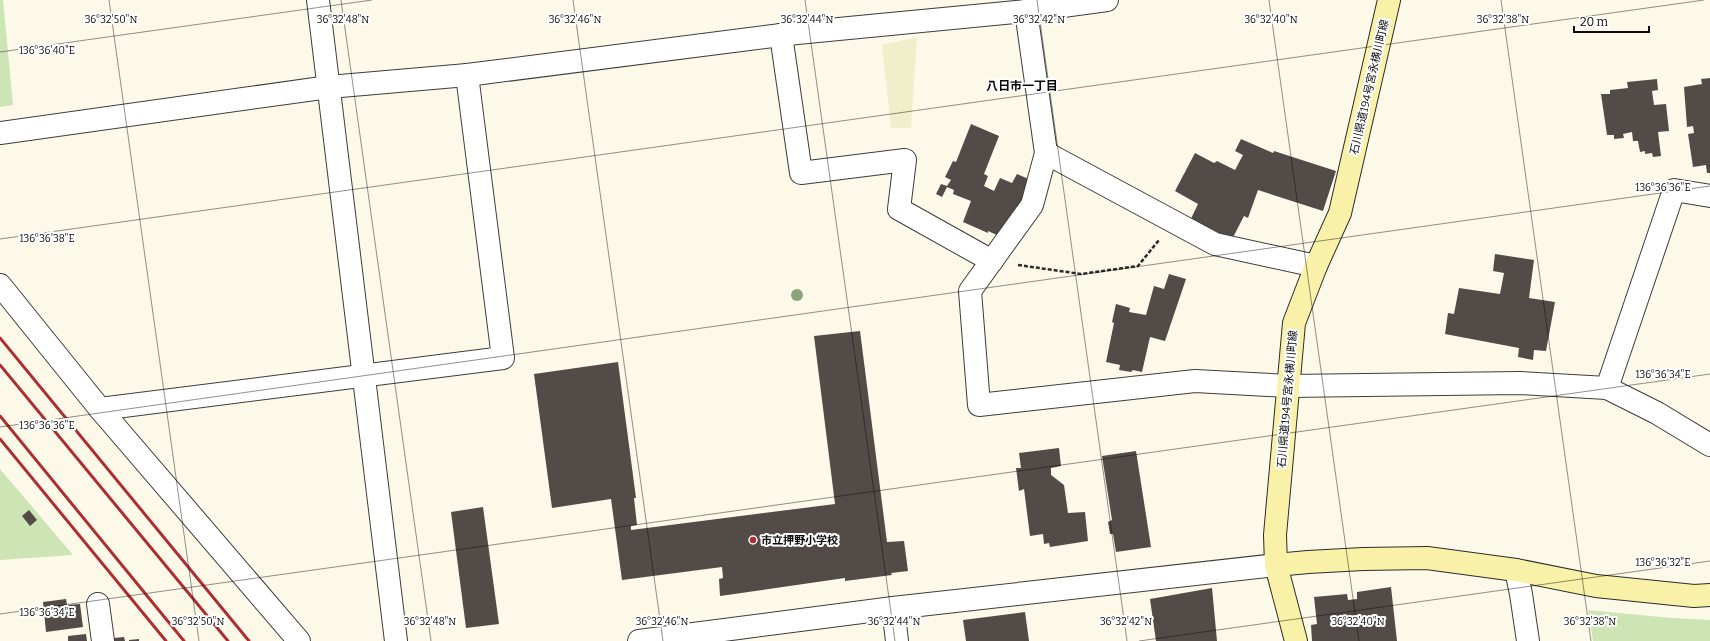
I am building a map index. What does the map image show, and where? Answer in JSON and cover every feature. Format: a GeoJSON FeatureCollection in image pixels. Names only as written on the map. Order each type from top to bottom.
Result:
{"type":"FeatureCollection","features":[{"type":"Feature","properties":{"kind":"main road","name":"石川県道194号宮永横川町線"},"geometry":{"type":"LineString","coordinates":[[1296,641],[1276,565],[1275,535],[1294,323],[1316,266],[1340,213],[1389,0]]}},
{"type":"Feature","properties":{"kind":"main road"},"geometry":{"type":"LineString","coordinates":[[1276,565],[1364,559],[1427,558],[1516,570],[1596,586],[1694,596],[1710,595]]}},
{"type":"Feature","properties":{"kind":"street"},"geometry":{"type":"LineString","coordinates":[[318,0],[396,641]]}},
{"type":"Feature","properties":{"kind":"street"},"geometry":{"type":"LineString","coordinates":[[0,133],[329,87],[466,75],[781,34],[1026,11],[1107,0]]}},
{"type":"Feature","properties":{"kind":"street"},"geometry":{"type":"LineString","coordinates":[[1026,11],[1046,153],[1032,205],[970,291],[979,405],[1195,381],[1288,386],[1520,383],[1607,388],[1658,413],[1710,445]]}},
{"type":"Feature","properties":{"kind":"street"},"geometry":{"type":"LineString","coordinates":[[781,34],[801,173],[905,160],[899,209],[992,261]]}},
{"type":"Feature","properties":{"kind":"street"},"geometry":{"type":"LineString","coordinates":[[100,409],[502,358],[466,75]]}},
{"type":"Feature","properties":{"kind":"street"},"geometry":{"type":"LineString","coordinates":[[1046,153],[1215,244],[1316,266]]}},
{"type":"Feature","properties":{"kind":"street"},"geometry":{"type":"LineString","coordinates":[[1607,388],[1674,190],[1710,196]]}},
{"type":"Feature","properties":{"kind":"street"},"geometry":{"type":"LineString","coordinates":[[0,285],[100,409],[299,641]]}},
{"type":"Feature","properties":{"kind":"street"},"geometry":{"type":"LineString","coordinates":[[639,641],[893,608],[1276,565]]}},
{"type":"Feature","properties":{"kind":"street"},"geometry":{"type":"LineString","coordinates":[[1516,570],[1528,641]]}},
{"type":"Feature","properties":{"kind":"street"},"geometry":{"type":"LineString","coordinates":[[98,604],[103,641]]}},
{"type":"Feature","properties":{"kind":"street"},"geometry":{"type":"LineString","coordinates":[[893,608],[897,641]]}},
{"type":"Feature","properties":{"kind":"path"},"geometry":{"type":"LineString","coordinates":[[992,261],[1081,274],[1138,266],[1174,222]]}},
{"type":"Feature","properties":{"kind":"shaded area"},"geometry":{"type":"Polygon","coordinates":[[[917,37],[911,128],[891,128],[882,45],[917,37]]]}},
{"type":"Feature","properties":{"kind":"green space"},"geometry":{"type":"Polygon","coordinates":[[[0,0],[3,0],[13,105],[0,107],[0,0]]]}},
{"type":"Feature","properties":{"kind":"green space"},"geometry":{"type":"Polygon","coordinates":[[[0,469],[73,555],[0,560],[0,469]]]}},
{"type":"Feature","properties":{"kind":"green space"},"geometry":{"type":"Polygon","coordinates":[[[1588,610],[1710,620],[1710,641],[1593,641],[1588,610]]]}},
{"type":"Feature","properties":{"kind":"building"},"geometry":{"type":"Polygon","coordinates":[[[1710,78],[1710,173],[1707,173],[1706,165],[1693,167],[1688,134],[1694,133],[1693,126],[1687,127],[1684,87],[1702,84],[1701,79],[1710,78]]]}},
{"type":"Feature","properties":{"kind":"building"},"geometry":{"type":"Polygon","coordinates":[[[1657,79],[1658,90],[1652,91],[1654,105],[1666,104],[1669,131],[1658,132],[1661,156],[1653,157],[1652,153],[1645,154],[1645,151],[1640,152],[1638,141],[1633,141],[1632,132],[1623,134],[1624,138],[1614,139],[1614,135],[1607,135],[1601,94],[1610,94],[1610,90],[1628,88],[1627,82],[1657,79]]]}},
{"type":"Feature","properties":{"kind":"building"},"geometry":{"type":"Polygon","coordinates":[[[971,124],[999,136],[984,174],[988,176],[984,186],[994,191],[1000,178],[1012,183],[1017,174],[1031,180],[1017,215],[1012,213],[1003,235],[999,236],[988,231],[988,233],[963,222],[971,201],[953,194],[954,190],[947,187],[942,197],[936,194],[941,184],[947,186],[951,180],[945,177],[953,161],[956,162],[971,124]]]}},
{"type":"Feature","properties":{"kind":"building"},"geometry":{"type":"Polygon","coordinates":[[[1241,139],[1273,153],[1274,151],[1336,171],[1323,211],[1258,190],[1248,218],[1244,216],[1228,247],[1187,227],[1198,204],[1175,191],[1195,153],[1214,163],[1217,161],[1235,170],[1243,155],[1235,151],[1241,139]]]}},
{"type":"Feature","properties":{"kind":"building"},"geometry":{"type":"Polygon","coordinates":[[[1495,254],[1534,260],[1529,298],[1555,302],[1546,351],[1534,350],[1533,360],[1518,357],[1519,348],[1445,334],[1448,313],[1454,314],[1459,288],[1500,294],[1504,273],[1493,271],[1495,254]]]}},
{"type":"Feature","properties":{"kind":"building"},"geometry":{"type":"Polygon","coordinates":[[[1169,274],[1186,279],[1165,341],[1150,337],[1142,372],[1133,370],[1131,372],[1119,370],[1120,365],[1106,362],[1114,323],[1112,322],[1116,304],[1130,308],[1129,312],[1146,315],[1154,286],[1164,289],[1169,274]]]}},
{"type":"Feature","properties":{"kind":"building"},"geometry":{"type":"Polygon","coordinates":[[[860,331],[887,542],[904,541],[908,571],[891,573],[892,575],[845,581],[845,578],[720,596],[719,579],[723,578],[722,567],[622,580],[611,499],[552,508],[534,374],[618,362],[636,498],[634,498],[637,525],[631,526],[631,530],[835,504],[814,336],[860,331]]]}},
{"type":"Feature","properties":{"kind":"building"},"geometry":{"type":"Polygon","coordinates":[[[1059,448],[1061,466],[1051,468],[1051,475],[1064,485],[1068,513],[1085,512],[1088,541],[1050,547],[1049,543],[1044,544],[1043,534],[1030,536],[1024,489],[1019,491],[1016,468],[1021,468],[1019,453],[1059,448]]]}},
{"type":"Feature","properties":{"kind":"building"},"geometry":{"type":"Polygon","coordinates":[[[1136,451],[1151,547],[1116,552],[1113,534],[1110,534],[1108,522],[1112,520],[1102,456],[1136,451]]]}},
{"type":"Feature","properties":{"kind":"building"},"geometry":{"type":"Polygon","coordinates":[[[483,507],[499,624],[466,628],[451,512],[483,507]]]}},
{"type":"Feature","properties":{"kind":"building"},"geometry":{"type":"Polygon","coordinates":[[[29,510],[37,520],[30,526],[22,516],[29,510]]]}},
{"type":"Feature","properties":{"kind":"building"},"geometry":{"type":"Polygon","coordinates":[[[1391,587],[1397,641],[1312,641],[1311,625],[1317,624],[1314,597],[1347,594],[1348,600],[1357,599],[1357,592],[1391,587]]]}},
{"type":"Feature","properties":{"kind":"building"},"geometry":{"type":"Polygon","coordinates":[[[1212,588],[1217,641],[1156,641],[1150,599],[1212,588]]]}},
{"type":"Feature","properties":{"kind":"building"},"geometry":{"type":"Polygon","coordinates":[[[66,599],[67,605],[80,604],[83,627],[46,632],[43,602],[66,599]]]}},
{"type":"Feature","properties":{"kind":"building"},"geometry":{"type":"Polygon","coordinates":[[[1025,612],[1029,641],[966,641],[963,620],[1025,612]]]}},
{"type":"Feature","properties":{"kind":"building"},"geometry":{"type":"Polygon","coordinates":[[[86,634],[87,641],[68,641],[68,636],[86,634]]]}},
{"type":"Feature","properties":{"kind":"building"},"geometry":{"type":"Polygon","coordinates":[[[124,637],[125,641],[114,641],[114,638],[124,637]]]}},
{"type":"Feature","properties":{"kind":"building"},"geometry":{"type":"Polygon","coordinates":[[[139,639],[139,641],[129,641],[129,640],[139,639]]]}},
{"type":"Feature","properties":{"kind":"railway"},"geometry":{"type":"LineString","coordinates":[[0,338],[249,641]]}},
{"type":"Feature","properties":{"kind":"railway"},"geometry":{"type":"LineString","coordinates":[[0,365],[228,641]]}},
{"type":"Feature","properties":{"kind":"railway"},"geometry":{"type":"LineString","coordinates":[[0,416],[184,641]]}},
{"type":"Feature","properties":{"kind":"railway"},"geometry":{"type":"LineString","coordinates":[[0,439],[166,641]]}},
{"type":"Feature","properties":{"kind":"place","name":"市立押野小学校"},"geometry":{"type":"Point","coordinates":[753,540]}},
{"type":"Feature","properties":{"kind":"district","name":"八日市一丁目"},"geometry":{"type":"Point","coordinates":[1022,86]}}]}
